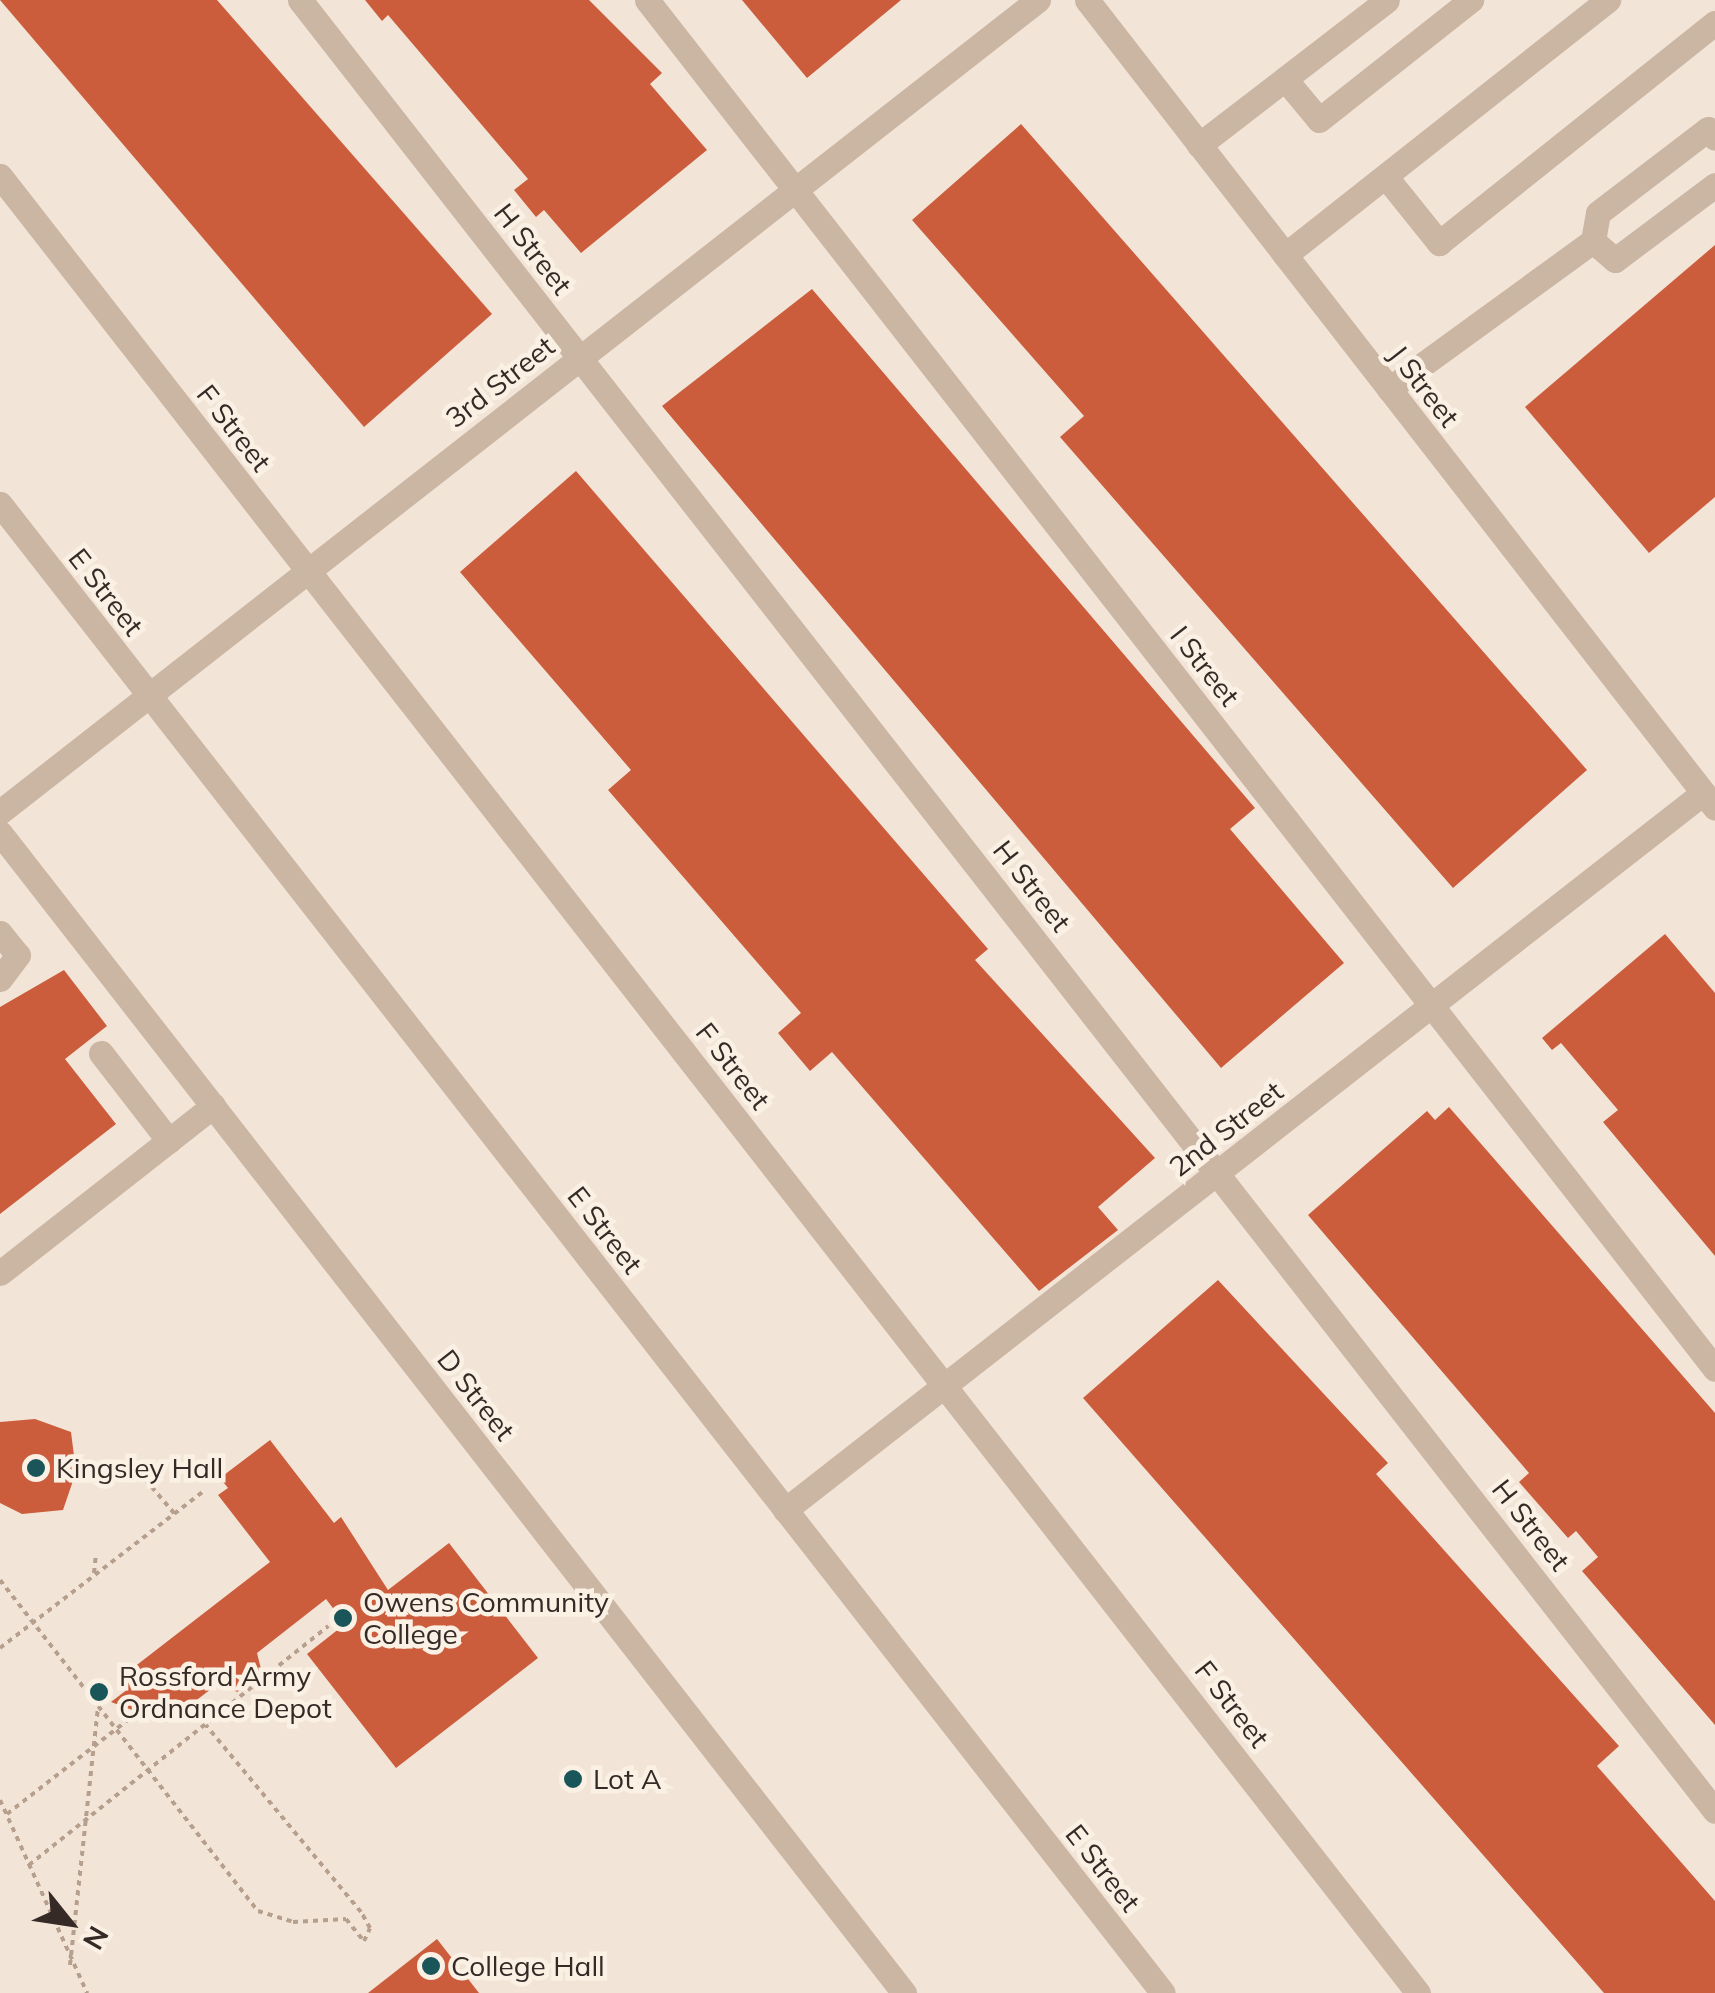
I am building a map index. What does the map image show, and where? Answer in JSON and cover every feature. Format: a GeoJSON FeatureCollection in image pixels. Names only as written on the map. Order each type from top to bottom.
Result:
{"type":"FeatureCollection","features":[{"type":"Feature","properties":{"kind":"street","name":"H Street"},"geometry":{"type":"LineString","coordinates":[[300,0],[1715,1810]]}},
{"type":"Feature","properties":{"kind":"street","name":"I Street"},"geometry":{"type":"LineString","coordinates":[[647,0],[1715,1369]]}},
{"type":"Feature","properties":{"kind":"street","name":"3rd Street"},"geometry":{"type":"LineString","coordinates":[[0,812],[1038,0]]}},
{"type":"Feature","properties":{"kind":"street","name":"J Street"},"geometry":{"type":"LineString","coordinates":[[1087,0],[1709,801]]}},
{"type":"Feature","properties":{"kind":"street"},"geometry":{"type":"LineString","coordinates":[[1199,144],[1386,0]]}},
{"type":"Feature","properties":{"kind":"street"},"geometry":{"type":"LineString","coordinates":[[1284,78],[1318,120],[1471,0]]}},
{"type":"Feature","properties":{"kind":"street"},"geometry":{"type":"LineString","coordinates":[[1285,256],[1608,0]]}},
{"type":"Feature","properties":{"kind":"street"},"geometry":{"type":"LineString","coordinates":[[1386,177],[1439,243],[1715,23]]}},
{"type":"Feature","properties":{"kind":"street"},"geometry":{"type":"LineString","coordinates":[[1389,389],[1593,241],[1598,213],[1708,129],[1715,138]]}},
{"type":"Feature","properties":{"kind":"street","name":"F Street"},"geometry":{"type":"LineString","coordinates":[[0,176],[1418,1993]]}},
{"type":"Feature","properties":{"kind":"street"},"geometry":{"type":"LineString","coordinates":[[1593,241],[1615,260],[1715,185]]}},
{"type":"Feature","properties":{"kind":"street","name":"E Street"},"geometry":{"type":"LineString","coordinates":[[0,504],[1163,1993]]}},
{"type":"Feature","properties":{"kind":"street","name":"2nd Street"},"geometry":{"type":"LineString","coordinates":[[785,1510],[1432,1006],[1709,801]]}},
{"type":"Feature","properties":{"kind":"street","name":"D Street"},"geometry":{"type":"LineString","coordinates":[[0,833],[904,1993]]}},
{"type":"Feature","properties":{"kind":"street"},"geometry":{"type":"LineString","coordinates":[[0,933],[18,956],[0,979]]}},
{"type":"Feature","properties":{"kind":"street"},"geometry":{"type":"LineString","coordinates":[[102,1053],[168,1141]]}},
{"type":"Feature","properties":{"kind":"street"},"geometry":{"type":"LineString","coordinates":[[0,1273],[213,1106]]}},
{"type":"Feature","properties":{"kind":"path"},"geometry":{"type":"LineString","coordinates":[[132,1464],[175,1514]]}},
{"type":"Feature","properties":{"kind":"path"},"geometry":{"type":"LineString","coordinates":[[0,1648],[204,1491]]}},
{"type":"Feature","properties":{"kind":"path"},"geometry":{"type":"LineString","coordinates":[[94,1576],[96,1553]]}},
{"type":"Feature","properties":{"kind":"path"},"geometry":{"type":"LineString","coordinates":[[0,1580],[258,1911],[293,1922],[346,1918],[364,1941],[370,1928],[361,1912],[206,1725]]}},
{"type":"Feature","properties":{"kind":"path"},"geometry":{"type":"LineString","coordinates":[[29,1865],[149,1773],[328,1626]]}},
{"type":"Feature","properties":{"kind":"path"},"geometry":{"type":"LineString","coordinates":[[70,1966],[98,1706]]}},
{"type":"Feature","properties":{"kind":"path"},"geometry":{"type":"LineString","coordinates":[[7,1814],[134,1715]]}},
{"type":"Feature","properties":{"kind":"path"},"geometry":{"type":"LineString","coordinates":[[0,1800],[70,1966],[86,1993]]}},
{"type":"Feature","properties":{"kind":"building"},"geometry":{"type":"Polygon","coordinates":[[[0,0],[217,0],[492,314],[364,427],[0,0]]]}},
{"type":"Feature","properties":{"kind":"building"},"geometry":{"type":"Polygon","coordinates":[[[365,0],[589,0],[662,73],[650,84],[707,150],[581,253],[544,210],[536,217],[514,190],[528,179],[388,15],[382,21],[365,0]]]}},
{"type":"Feature","properties":{"kind":"building"},"geometry":{"type":"Polygon","coordinates":[[[742,0],[901,0],[807,78],[742,0]]]}},
{"type":"Feature","properties":{"kind":"building"},"geometry":{"type":"Polygon","coordinates":[[[1021,124],[1587,770],[1453,888],[1060,437],[1084,416],[912,220],[1021,124]]]}},
{"type":"Feature","properties":{"kind":"building"},"geometry":{"type":"Polygon","coordinates":[[[1715,245],[1715,497],[1649,553],[1525,407],[1715,245]]]}},
{"type":"Feature","properties":{"kind":"building"},"geometry":{"type":"Polygon","coordinates":[[[812,289],[1255,808],[1230,829],[1344,963],[1221,1068],[662,406],[812,289]]]}},
{"type":"Feature","properties":{"kind":"building"},"geometry":{"type":"Polygon","coordinates":[[[576,471],[988,949],[975,960],[1155,1158],[1098,1207],[1118,1230],[1039,1291],[832,1052],[810,1071],[778,1033],[801,1013],[608,790],[631,770],[460,572],[576,471]]]}},
{"type":"Feature","properties":{"kind":"building"},"geometry":{"type":"Polygon","coordinates":[[[1665,934],[1715,993],[1715,1256],[1603,1122],[1618,1110],[1561,1043],[1552,1050],[1542,1038],[1665,934]]]}},
{"type":"Feature","properties":{"kind":"building"},"geometry":{"type":"Polygon","coordinates":[[[64,970],[107,1026],[65,1059],[116,1124],[0,1214],[0,1007],[64,970]]]}},
{"type":"Feature","properties":{"kind":"building"},"geometry":{"type":"Polygon","coordinates":[[[1449,1107],[1715,1413],[1715,1725],[1582,1571],[1598,1557],[1576,1531],[1568,1538],[1519,1482],[1529,1473],[1308,1215],[1427,1111],[1435,1120],[1449,1107]]]}},
{"type":"Feature","properties":{"kind":"building"},"geometry":{"type":"Polygon","coordinates":[[[1218,1280],[1388,1463],[1376,1474],[1619,1746],[1597,1766],[1715,1901],[1715,1993],[1604,1993],[1083,1398],[1218,1280]]]}},
{"type":"Feature","properties":{"kind":"building","name":"Kingsley Hall"},"geometry":{"type":"Polygon","coordinates":[[[35,1419],[71,1432],[76,1472],[63,1510],[22,1514],[0,1503],[0,1422],[35,1419]]]}},
{"type":"Feature","properties":{"kind":"building"},"geometry":{"type":"Polygon","coordinates":[[[270,1440],[334,1523],[341,1517],[388,1590],[449,1543],[538,1658],[396,1768],[307,1654],[345,1624],[326,1599],[257,1653],[262,1673],[237,1692],[220,1682],[167,1723],[111,1702],[128,1689],[120,1678],[270,1562],[218,1495],[228,1488],[220,1478],[270,1440]]]}},
{"type":"Feature","properties":{"kind":"building","name":"College Hall"},"geometry":{"type":"Polygon","coordinates":[[[437,1939],[479,1993],[368,1993],[437,1939]]]}},
{"type":"Feature","properties":{"kind":"place","name":"Kingsley Hall"},"geometry":{"type":"Point","coordinates":[36,1468]}},
{"type":"Feature","properties":{"kind":"place","name":"Owens Community College"},"geometry":{"type":"Point","coordinates":[343,1618]}},
{"type":"Feature","properties":{"kind":"place","name":"Rossford Army Ordnance Depot"},"geometry":{"type":"Point","coordinates":[99,1692]}},
{"type":"Feature","properties":{"kind":"place","name":"Lot A"},"geometry":{"type":"Point","coordinates":[573,1779]}},
{"type":"Feature","properties":{"kind":"place","name":"College Hall"},"geometry":{"type":"Point","coordinates":[431,1966]}}]}
